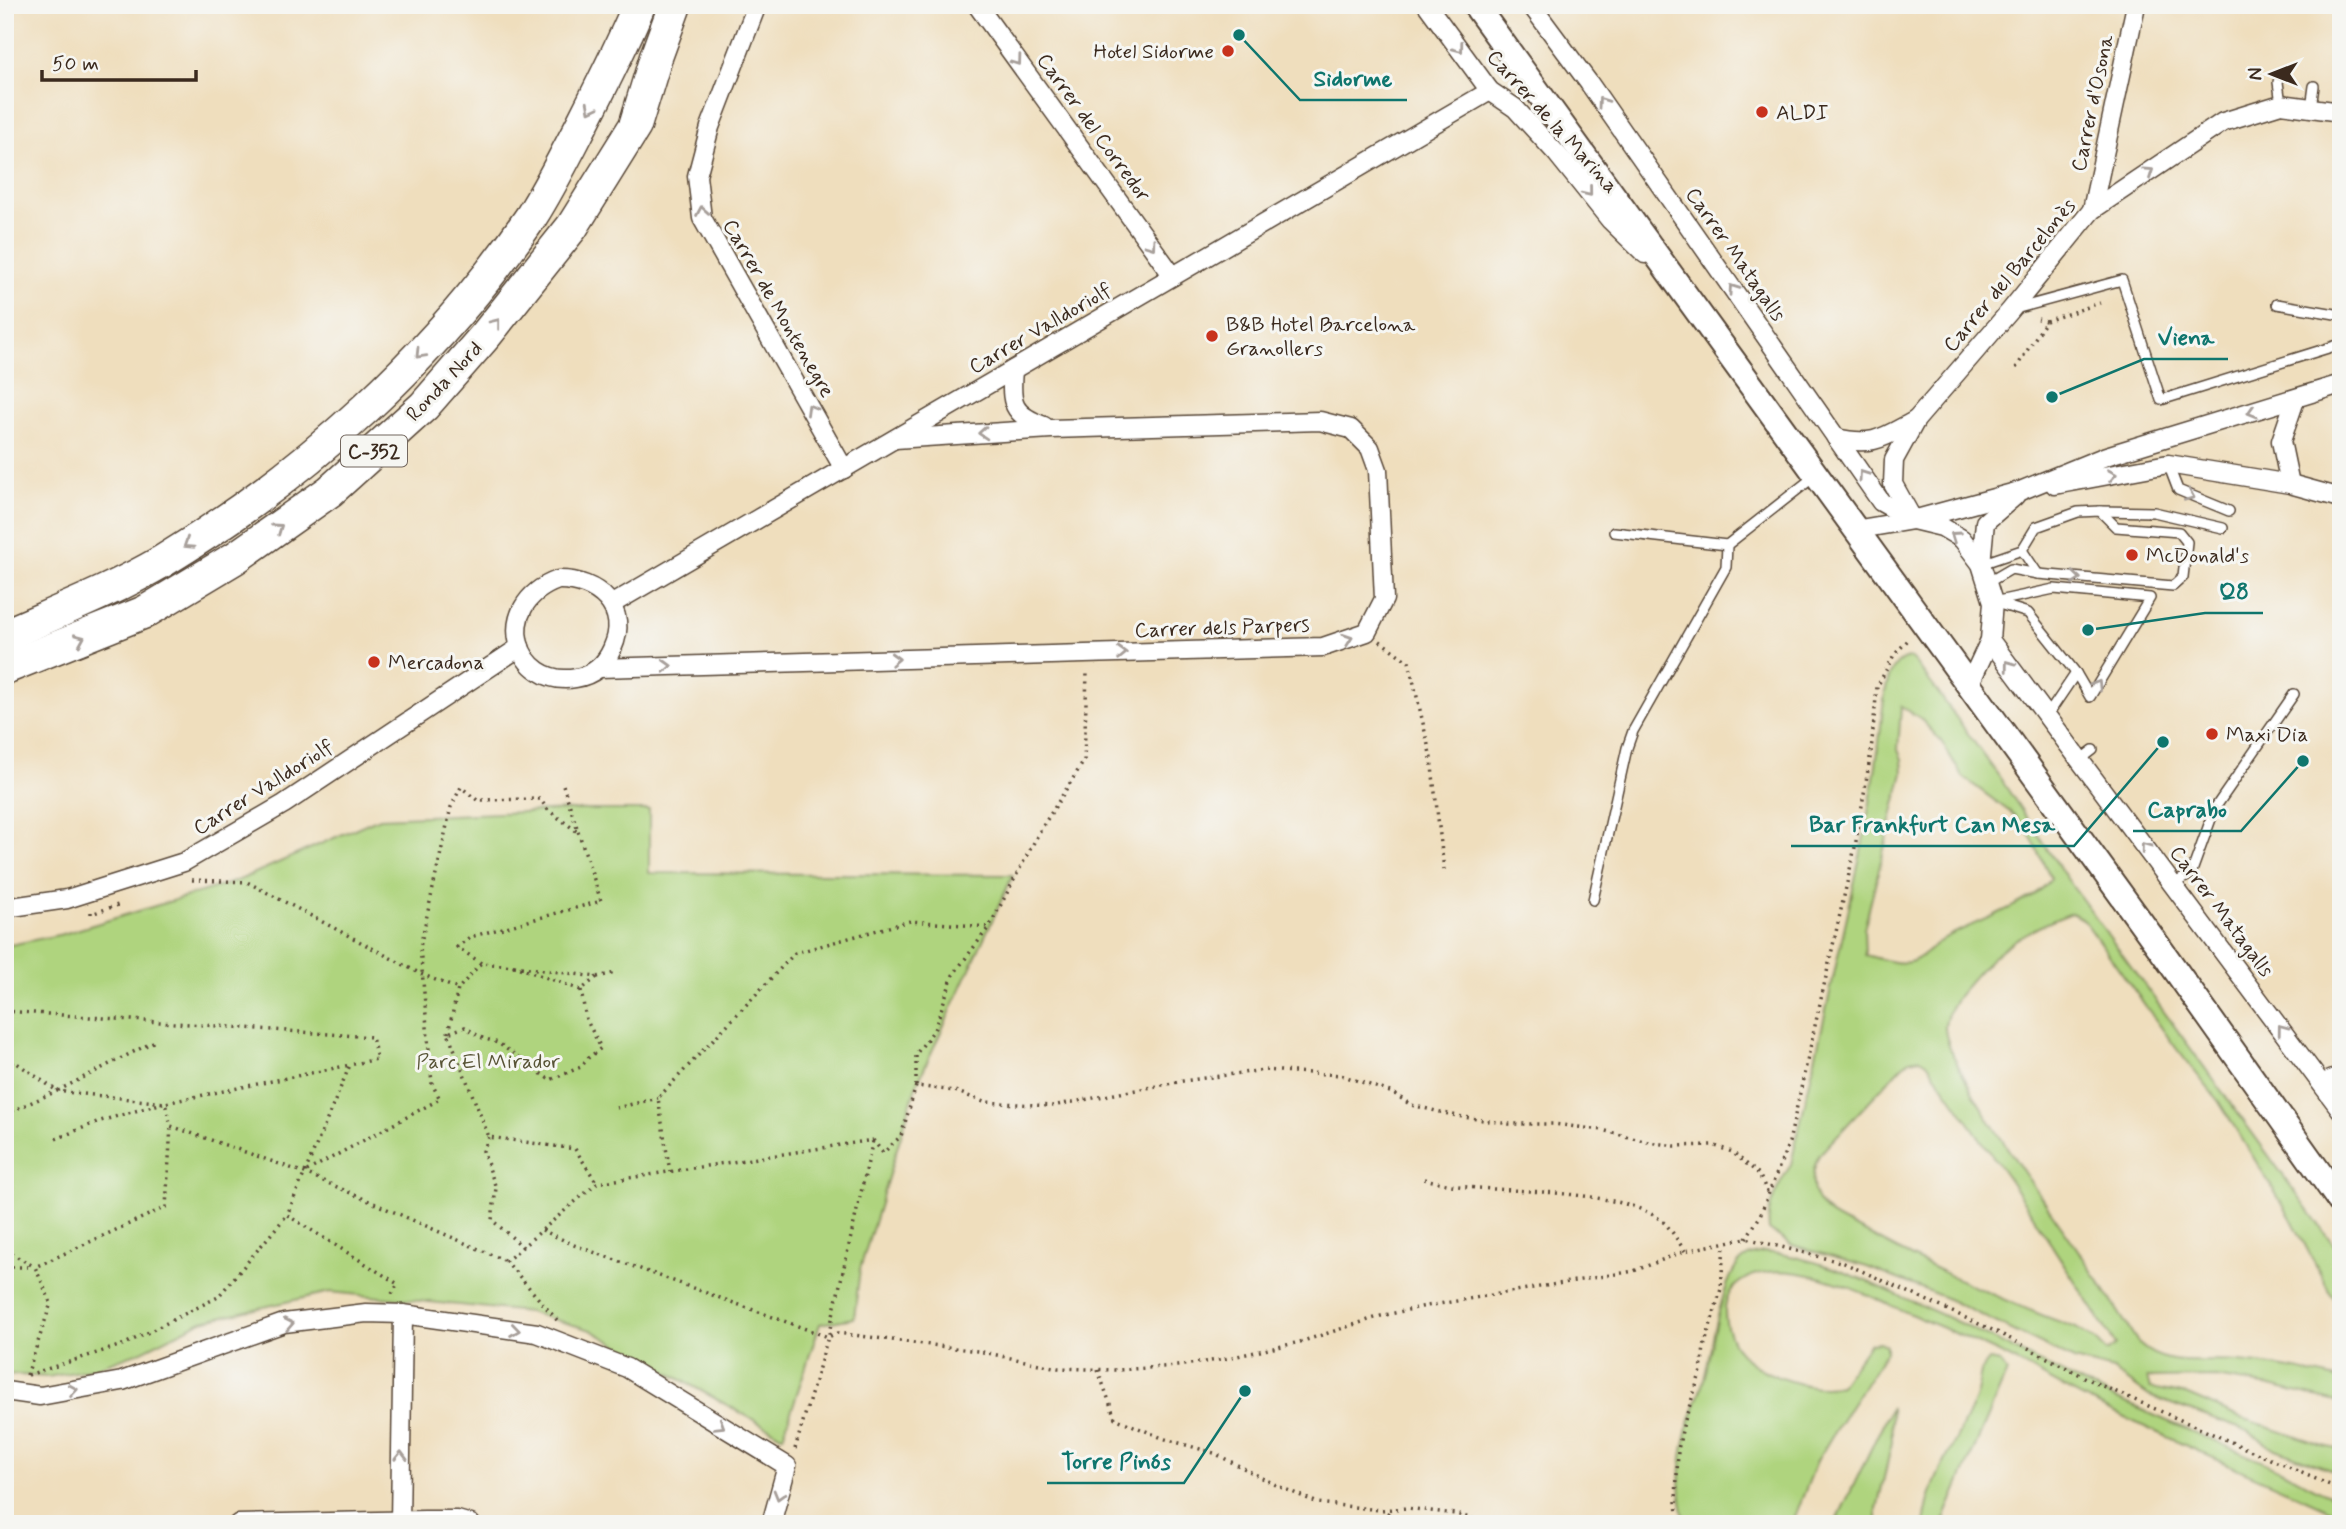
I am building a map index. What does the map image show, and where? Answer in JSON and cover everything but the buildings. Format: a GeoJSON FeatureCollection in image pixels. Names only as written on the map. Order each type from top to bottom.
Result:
{"type":"FeatureCollection","features":[{"type":"Feature","properties":{"kind":"highway"},"geometry":{"type":"LineString","coordinates":[[622,47],[630,5]]}},
{"type":"Feature","properties":{"kind":"highway","name":"Ronda Nord"},"geometry":{"type":"LineString","coordinates":[[5,635],[161,562],[303,465],[374,402],[439,335],[491,271],[531,215],[559,169],[622,47],[639,5]]}},
{"type":"Feature","properties":{"kind":"highway","name":"Ronda Nord"},"geometry":{"type":"LineString","coordinates":[[9,670],[145,611],[235,558],[330,491],[424,406],[486,335],[572,227],[635,125],[675,5]]}},
{"type":"Feature","properties":{"kind":"highway"},"geometry":{"type":"LineString","coordinates":[[635,125],[687,33],[698,5]]}},
{"type":"Feature","properties":{"kind":"highway"},"geometry":{"type":"LineString","coordinates":[[5,613],[40,602],[67,608]]}},
{"type":"Feature","properties":{"kind":"street","name":"Carrer de Montenegre"},"geometry":{"type":"LineString","coordinates":[[757,5],[710,127],[698,176],[702,218],[845,469]]}},
{"type":"Feature","properties":{"kind":"street","name":"Carrer del Corredor"},"geometry":{"type":"LineString","coordinates":[[977,5],[1173,276]]}},
{"type":"Feature","properties":{"kind":"street","name":"Carrer de la Marina"},"geometry":{"type":"LineString","coordinates":[[1427,5],[1490,91],[1515,108],[1557,154],[1610,220],[1682,290]]}},
{"type":"Feature","properties":{"kind":"street"},"geometry":{"type":"LineString","coordinates":[[1475,5],[2164,954],[2341,1203]]}},
{"type":"Feature","properties":{"kind":"street","name":"Carrer Matagalls"},"geometry":{"type":"LineString","coordinates":[[1531,5],[1589,83],[1881,502],[1913,520],[1941,527],[1962,539],[1981,564],[1993,601],[1990,640],[1969,685]]}},
{"type":"Feature","properties":{"kind":"street","name":"Carrer d'Osona"},"geometry":{"type":"LineString","coordinates":[[2092,210],[2136,5]]}},
{"type":"Feature","properties":{"kind":"street","name":"Carrer Valldoriolf"},"geometry":{"type":"LineString","coordinates":[[612,604],[1490,91]]}},
{"type":"Feature","properties":{"kind":"street","name":"Carrer del Barcelonès"},"geometry":{"type":"LineString","coordinates":[[1913,520],[1892,484],[1894,460],[1916,420],[2092,210],[2223,122],[2281,104],[2341,112]]}},
{"type":"Feature","properties":{"kind":"street"},"geometry":{"type":"LineString","coordinates":[[1013,370],[1011,393],[1015,408],[1025,419],[1051,429]]}},
{"type":"Feature","properties":{"kind":"street"},"geometry":{"type":"LineString","coordinates":[[1981,564],[1985,522],[2020,491],[2106,456],[2341,384]]}},
{"type":"Feature","properties":{"kind":"street"},"geometry":{"type":"LineString","coordinates":[[2290,484],[2281,441],[2295,400]]}},
{"type":"Feature","properties":{"kind":"street","name":"Carrer del Barcelonès"},"geometry":{"type":"LineString","coordinates":[[1836,438],[1858,443],[1879,440],[1916,420]]}},
{"type":"Feature","properties":{"kind":"street"},"geometry":{"type":"LineString","coordinates":[[895,439],[1051,429],[1320,421],[1351,429],[1370,448],[1378,470],[1384,599],[1367,632]]}},
{"type":"Feature","properties":{"kind":"street"},"geometry":{"type":"LineString","coordinates":[[1913,520],[2020,491],[2168,464],[2290,484],[2341,498]]}},
{"type":"Feature","properties":{"kind":"street","name":"Carrer Matagalls"},"geometry":{"type":"LineString","coordinates":[[1854,530],[1913,520]]}},
{"type":"Feature","properties":{"kind":"street"},"geometry":{"type":"LineString","coordinates":[[558,580],[589,584],[612,604],[617,626],[615,643],[608,658],[599,668],[584,676],[567,679],[550,677],[536,669],[520,647],[517,630],[520,613],[528,598],[542,586],[558,580]]}},
{"type":"Feature","properties":{"kind":"street","name":"Carrer dels Parpers"},"geometry":{"type":"LineString","coordinates":[[599,668],[1323,647],[1367,632]]}},
{"type":"Feature","properties":{"kind":"street","name":"Carrer Matagalls"},"geometry":{"type":"LineString","coordinates":[[1990,640],[2047,716],[2087,755],[2173,884],[2341,1110]]}},
{"type":"Feature","properties":{"kind":"street","name":"Carrer Valldoriolf"},"geometry":{"type":"LineString","coordinates":[[5,908],[67,899],[184,862],[284,804],[520,647]]}},
{"type":"Feature","properties":{"kind":"street"},"geometry":{"type":"LineString","coordinates":[[2323,1083],[2341,1076]]}},
{"type":"Feature","properties":{"kind":"street"},"geometry":{"type":"LineString","coordinates":[[5,1391],[40,1396],[122,1381],[284,1324],[366,1313],[403,1314],[537,1333],[627,1368],[787,1466],[771,1524]]}},
{"type":"Feature","properties":{"kind":"street"},"geometry":{"type":"LineString","coordinates":[[400,1522],[403,1314]]}},
{"type":"Feature","properties":{"kind":"street"},"geometry":{"type":"LineString","coordinates":[[238,1524],[457,1520],[471,1524]]}},
{"type":"Feature","properties":{"kind":"lane"},"geometry":{"type":"LineString","coordinates":[[2278,82],[2281,104]]}},
{"type":"Feature","properties":{"kind":"lane"},"geometry":{"type":"LineString","coordinates":[[2311,108],[2314,86]]}},
{"type":"Feature","properties":{"kind":"lane"},"geometry":{"type":"LineString","coordinates":[[2010,311],[2122,280],[2161,400],[2341,344]]}},
{"type":"Feature","properties":{"kind":"lane"},"geometry":{"type":"LineString","coordinates":[[2277,304],[2341,315]]}},
{"type":"Feature","properties":{"kind":"lane"},"geometry":{"type":"LineString","coordinates":[[2168,464],[2178,490],[2229,511]]}},
{"type":"Feature","properties":{"kind":"lane"},"geometry":{"type":"LineString","coordinates":[[1614,532],[1727,545],[1816,475]]}},
{"type":"Feature","properties":{"kind":"lane"},"geometry":{"type":"LineString","coordinates":[[1987,583],[2011,569],[2038,575],[2173,586],[2183,576],[2187,542],[2179,532],[2116,527],[2100,511]]}},
{"type":"Feature","properties":{"kind":"lane"},"geometry":{"type":"LineString","coordinates":[[1981,564],[2022,550],[2036,527],[2078,512],[2154,512],[2222,528]]}},
{"type":"Feature","properties":{"kind":"lane"},"geometry":{"type":"LineString","coordinates":[[1593,900],[1633,731],[1727,567],[1727,545]]}},
{"type":"Feature","properties":{"kind":"lane"},"geometry":{"type":"LineString","coordinates":[[2022,550],[2038,575]]}},
{"type":"Feature","properties":{"kind":"lane"},"geometry":{"type":"LineString","coordinates":[[2054,589],[2150,598],[2090,697],[2076,673],[2028,613],[1993,601],[2054,589]]}},
{"type":"Feature","properties":{"kind":"lane"},"geometry":{"type":"LineString","coordinates":[[2047,716],[2076,673]]}},
{"type":"Feature","properties":{"kind":"lane"},"geometry":{"type":"LineString","coordinates":[[2173,884],[2192,874],[2216,808],[2294,694]]}},
{"type":"Feature","properties":{"kind":"path"},"geometry":{"type":"LineString","coordinates":[[2010,311],[2046,321],[2127,294]]}},
{"type":"Feature","properties":{"kind":"path"},"geometry":{"type":"LineString","coordinates":[[2016,368],[2046,321]]}},
{"type":"Feature","properties":{"kind":"path"},"geometry":{"type":"LineString","coordinates":[[1746,1238],[1759,1218],[1789,1142],[1848,887],[1871,752],[1877,687],[1894,655],[1923,624]]}},
{"type":"Feature","properties":{"kind":"path"},"geometry":{"type":"LineString","coordinates":[[1367,632],[1409,662],[1431,758],[1444,870]]}},
{"type":"Feature","properties":{"kind":"path"},"geometry":{"type":"LineString","coordinates":[[873,1140],[883,1153],[901,1136],[916,1086],[916,1054],[934,1030],[953,975],[989,927],[1041,829],[1084,761],[1085,673],[1098,673]]}},
{"type":"Feature","properties":{"kind":"path"},"geometry":{"type":"LineString","coordinates":[[563,785],[601,901],[470,937],[457,947],[481,963],[597,977],[615,973]]}},
{"type":"Feature","properties":{"kind":"path"},"geometry":{"type":"LineString","coordinates":[[305,1172],[440,1099],[432,1084],[421,974],[421,947],[451,807],[461,788],[477,800],[540,799],[548,810],[579,833]]}},
{"type":"Feature","properties":{"kind":"path"},"geometry":{"type":"LineString","coordinates":[[190,880],[247,883],[421,974],[458,989]]}},
{"type":"Feature","properties":{"kind":"path"},"geometry":{"type":"LineString","coordinates":[[88,892],[91,914],[128,901]]}},
{"type":"Feature","properties":{"kind":"path"},"geometry":{"type":"LineString","coordinates":[[616,1108],[658,1098],[796,953],[910,921],[989,927]]}},
{"type":"Feature","properties":{"kind":"path"},"geometry":{"type":"LineString","coordinates":[[481,963],[458,989],[448,1033],[489,1137],[483,1151],[496,1188],[492,1220],[523,1247]]}},
{"type":"Feature","properties":{"kind":"path"},"geometry":{"type":"LineString","coordinates":[[514,966],[581,990]]}},
{"type":"Feature","properties":{"kind":"path"},"geometry":{"type":"LineString","coordinates":[[581,990],[597,977]]}},
{"type":"Feature","properties":{"kind":"path"},"geometry":{"type":"LineString","coordinates":[[448,1033],[465,1027],[480,1037],[498,1043],[550,1080],[581,1067],[587,1058],[601,1048],[586,1019],[581,990]]}},
{"type":"Feature","properties":{"kind":"path"},"geometry":{"type":"LineString","coordinates":[[5,1011],[372,1037],[377,1059],[165,1103],[97,1122],[56,1139]]}},
{"type":"Feature","properties":{"kind":"path"},"geometry":{"type":"LineString","coordinates":[[5,1114],[155,1041]]}},
{"type":"Feature","properties":{"kind":"path"},"geometry":{"type":"LineString","coordinates":[[5,1064],[13,1061],[57,1091],[165,1103]]}},
{"type":"Feature","properties":{"kind":"path"},"geometry":{"type":"LineString","coordinates":[[5,1250],[35,1267],[51,1303],[26,1376],[125,1344],[218,1297],[287,1215],[350,1065]]}},
{"type":"Feature","properties":{"kind":"path"},"geometry":{"type":"LineString","coordinates":[[916,1086],[955,1091],[984,1102],[1052,1106],[1183,1081],[1264,1070],[1341,1076],[1393,1093],[1411,1105],[1457,1116],[1509,1124],[1554,1124],[1602,1130],[1675,1146],[1713,1145],[1732,1152],[1759,1174],[1768,1195]]}},
{"type":"Feature","properties":{"kind":"path"},"geometry":{"type":"LineString","coordinates":[[658,1098],[670,1172]]}},
{"type":"Feature","properties":{"kind":"path"},"geometry":{"type":"LineString","coordinates":[[5,1267],[35,1267],[166,1207],[171,1126],[165,1103]]}},
{"type":"Feature","properties":{"kind":"path"},"geometry":{"type":"LineString","coordinates":[[171,1126],[305,1172],[506,1261],[559,1321]]}},
{"type":"Feature","properties":{"kind":"path"},"geometry":{"type":"LineString","coordinates":[[489,1137],[575,1149],[597,1183]]}},
{"type":"Feature","properties":{"kind":"path"},"geometry":{"type":"LineString","coordinates":[[506,1261],[597,1183],[873,1140]]}},
{"type":"Feature","properties":{"kind":"path"},"geometry":{"type":"LineString","coordinates":[[787,1466],[798,1442],[828,1337],[873,1140]]}},
{"type":"Feature","properties":{"kind":"path"},"geometry":{"type":"LineString","coordinates":[[1424,1180],[1462,1187],[1556,1193],[1615,1202],[1639,1209],[1662,1221],[1685,1251]]}},
{"type":"Feature","properties":{"kind":"path"},"geometry":{"type":"LineString","coordinates":[[287,1215],[398,1284],[390,1298]]}},
{"type":"Feature","properties":{"kind":"path"},"geometry":{"type":"LineString","coordinates":[[542,1230],[574,1245],[828,1337],[837,1333],[978,1351],[1058,1368],[1098,1370],[1177,1366],[1224,1359],[1300,1342],[1381,1316],[1421,1307],[1634,1271],[1685,1251],[1746,1238],[1844,1263],[1999,1333],[2098,1384],[2333,1486],[2341,1499]]}},
{"type":"Feature","properties":{"kind":"path"},"geometry":{"type":"LineString","coordinates":[[1678,1524],[1678,1450],[1718,1302],[1724,1244]]}},
{"type":"Feature","properties":{"kind":"path"},"geometry":{"type":"LineString","coordinates":[[1098,1370],[1115,1418],[1162,1438],[1214,1453],[1318,1503],[1380,1510],[1407,1508],[1455,1514],[1493,1524]]}},
{"type":"Feature","properties":{"kind":"path"},"geometry":{"type":"LineString","coordinates":[[1378,1524],[1393,1509]]}},
{"type":"Feature","properties":{"kind":"path"},"geometry":{"type":"LineString","coordinates":[[2337,1524],[2341,1520]]}},
{"type":"Feature","properties":{"kind":"green space"},"geometry":{"type":"Polygon","coordinates":[[[1909,658],[1914,661],[1937,691],[1998,775],[2068,880],[2341,1255],[2341,1307],[2329,1291],[2291,1218],[2219,1102],[2176,1048],[2083,919],[2072,913],[2012,942],[1978,972],[1959,994],[1947,1016],[1945,1026],[1949,1046],[1962,1073],[2001,1138],[2139,1344],[2150,1352],[2174,1360],[2251,1363],[2336,1379],[2341,1381],[2341,1403],[2270,1386],[2216,1377],[2147,1378],[2150,1388],[2188,1395],[2239,1417],[2341,1450],[2341,1473],[2275,1449],[2247,1431],[2149,1396],[2113,1370],[2074,1360],[1941,1296],[1867,1267],[1792,1245],[1769,1230],[1771,1203],[1791,1164],[1852,893],[1870,805],[1885,691],[1891,673],[1901,661],[1909,658]],[[1901,707],[1898,750],[1903,773],[1864,929],[1865,955],[1901,963],[1917,959],[1943,939],[2019,903],[2044,887],[2051,878],[2032,839],[2014,815],[1963,777],[1941,741],[1920,718],[1901,707]],[[1919,1058],[1902,1066],[1819,1155],[1813,1183],[1819,1203],[1839,1220],[1917,1259],[1996,1296],[2076,1328],[2107,1352],[2116,1345],[2011,1182],[1927,1063],[1919,1058]]]}},
{"type":"Feature","properties":{"kind":"green space","name":"Parc El Mirador"},"geometry":{"type":"Polygon","coordinates":[[[572,810],[649,810],[649,873],[1013,875],[916,1086],[860,1269],[854,1318],[820,1324],[783,1436],[591,1330],[528,1312],[330,1292],[202,1321],[142,1351],[95,1368],[48,1377],[5,1374],[5,946],[63,934],[237,881],[379,818],[572,810]]]}},
{"type":"Feature","properties":{"kind":"green space"},"geometry":{"type":"Polygon","coordinates":[[[1764,1252],[1807,1260],[1848,1274],[1948,1318],[2106,1394],[2280,1470],[2326,1494],[2334,1497],[2341,1490],[2341,1515],[2125,1418],[2002,1354],[1869,1295],[1799,1273],[1770,1272],[1744,1279],[1734,1287],[1725,1310],[1728,1331],[1733,1342],[1751,1362],[1788,1380],[1829,1387],[1840,1385],[1870,1343],[1880,1342],[1886,1345],[1886,1352],[1817,1461],[1792,1524],[1686,1524],[1681,1488],[1683,1451],[1704,1378],[1721,1303],[1730,1277],[1739,1263],[1748,1256],[1764,1252]]]}},
{"type":"Feature","properties":{"kind":"green space"},"geometry":{"type":"Polygon","coordinates":[[[1989,1360],[2000,1362],[2007,1372],[1942,1524],[1924,1524],[1932,1490],[1968,1415],[1977,1394],[1983,1367],[1989,1360]]]}},
{"type":"Feature","properties":{"kind":"green space"},"geometry":{"type":"Polygon","coordinates":[[[1891,1407],[1892,1442],[1877,1509],[1877,1524],[1835,1524],[1891,1407]]]}},
{"type":"Feature","properties":{"kind":"place","name":"Sidorme"},"geometry":{"type":"Point","coordinates":[1239,35]}},
{"type":"Feature","properties":{"kind":"place","name":"Hotel Sidorme"},"geometry":{"type":"Point","coordinates":[1228,51]}},
{"type":"Feature","properties":{"kind":"place","name":"ALDI"},"geometry":{"type":"Point","coordinates":[1762,112]}},
{"type":"Feature","properties":{"kind":"place","name":"B&B Hotel Barcelona Granollers"},"geometry":{"type":"Point","coordinates":[1212,336]}},
{"type":"Feature","properties":{"kind":"place","name":"Viena"},"geometry":{"type":"Point","coordinates":[2052,397]}},
{"type":"Feature","properties":{"kind":"place","name":"McDonald's"},"geometry":{"type":"Point","coordinates":[2132,555]}},
{"type":"Feature","properties":{"kind":"place","name":"Q8"},"geometry":{"type":"Point","coordinates":[2088,630]}},
{"type":"Feature","properties":{"kind":"place","name":"Mercadona"},"geometry":{"type":"Point","coordinates":[374,662]}},
{"type":"Feature","properties":{"kind":"place","name":"Maxi Dia"},"geometry":{"type":"Point","coordinates":[2212,734]}},
{"type":"Feature","properties":{"kind":"place","name":"Bar Frankfurt Can Mesa"},"geometry":{"type":"Point","coordinates":[2163,742]}},
{"type":"Feature","properties":{"kind":"place","name":"Caprabo"},"geometry":{"type":"Point","coordinates":[2303,761]}},
{"type":"Feature","properties":{"kind":"place","name":"Torre Pinós"},"geometry":{"type":"Point","coordinates":[1245,1391]}}]}
